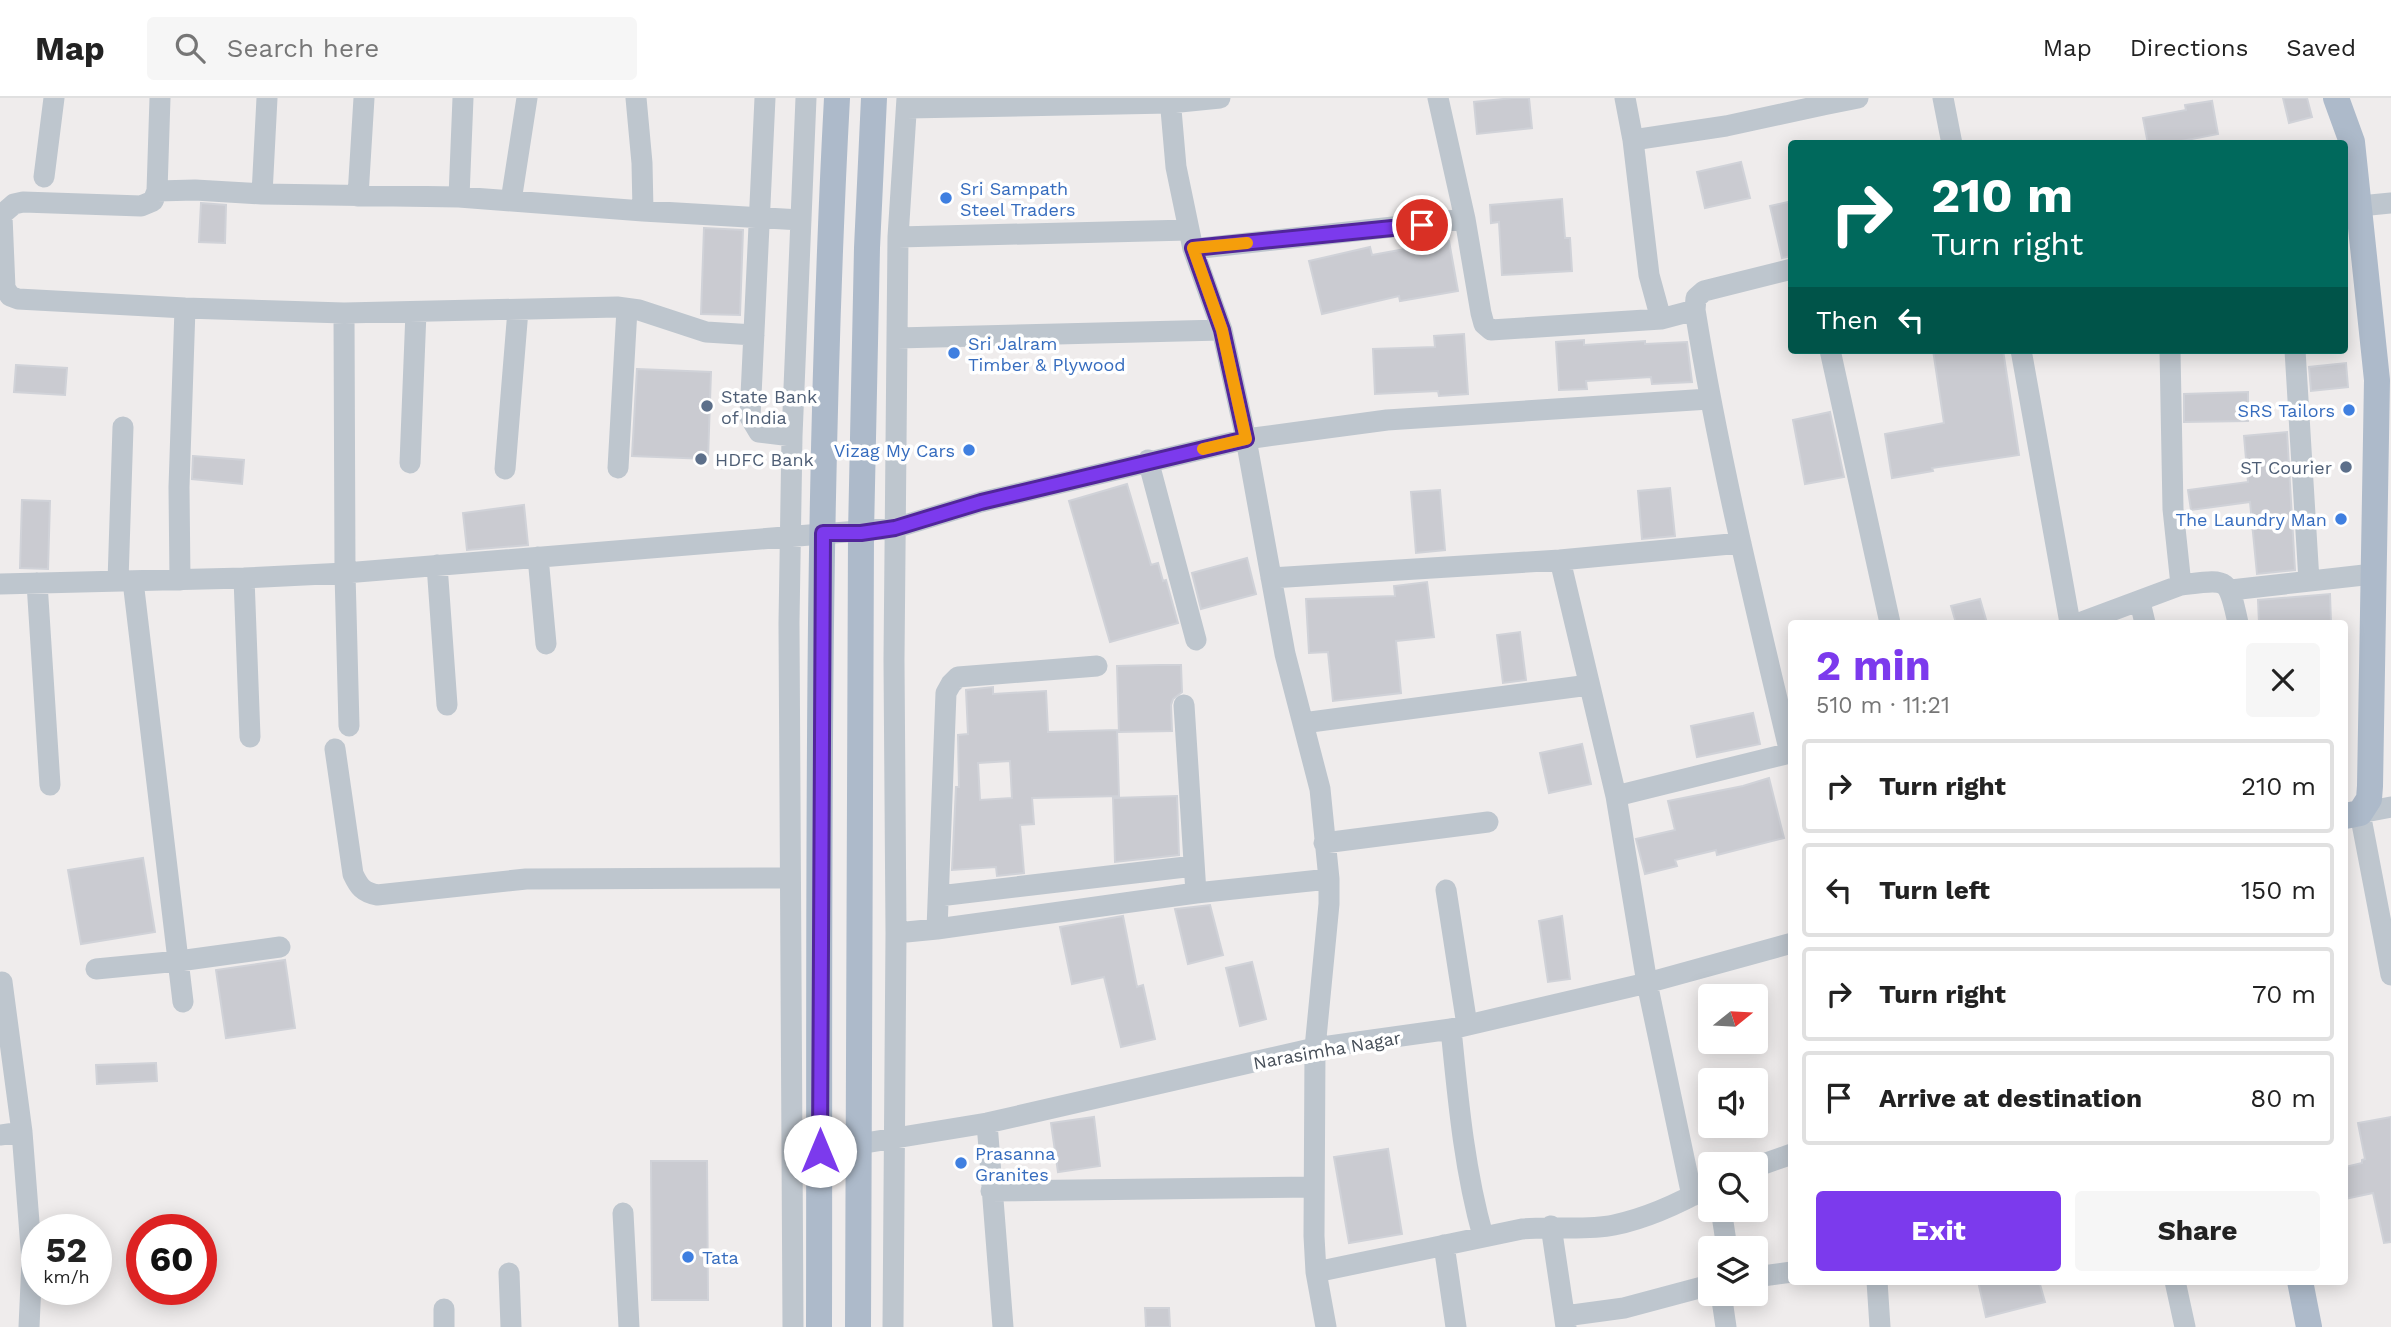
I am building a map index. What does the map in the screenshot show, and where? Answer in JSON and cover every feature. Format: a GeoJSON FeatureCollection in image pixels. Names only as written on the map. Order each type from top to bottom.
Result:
{"type":"FeatureCollection","features":[{"type":"Feature","properties":{"kind":"main road"},"geometry":{"type":"LineString","coordinates":[[820,1327],[823,533],[829,251],[837,98]]}},
{"type":"Feature","properties":{"kind":"main road"},"geometry":{"type":"LineString","coordinates":[[858,1327],[861,533],[867,248],[874,98]]}},
{"type":"Feature","properties":{"kind":"main road"},"geometry":{"type":"LineString","coordinates":[[2336,98],[2346,140]]}},
{"type":"Feature","properties":{"kind":"main road"},"geometry":{"type":"LineString","coordinates":[[2348,148],[2360,206],[2354,240],[2377,380],[2383,480],[2369,799],[2353,815]]}},
{"type":"Feature","properties":{"kind":"main road"},"geometry":{"type":"LineString","coordinates":[[2301,1285],[2309,1327]]}},
{"type":"Feature","properties":{"kind":"street"},"geometry":{"type":"LineString","coordinates":[[44,177],[54,98]]}},
{"type":"Feature","properties":{"kind":"street"},"geometry":{"type":"LineString","coordinates":[[160,98],[158,191],[153,201],[141,206],[23,202],[7,208],[1,216],[5,288],[10,296],[18,299],[185,308],[344,313],[627,309],[639,310],[706,332],[754,335]]}},
{"type":"Feature","properties":{"kind":"street"},"geometry":{"type":"LineString","coordinates":[[262,194],[267,98]]}},
{"type":"Feature","properties":{"kind":"street"},"geometry":{"type":"LineString","coordinates":[[359,196],[363,98]]}},
{"type":"Feature","properties":{"kind":"street"},"geometry":{"type":"LineString","coordinates":[[459,197],[463,98]]}},
{"type":"Feature","properties":{"kind":"street"},"geometry":{"type":"LineString","coordinates":[[511,201],[527,98]]}},
{"type":"Feature","properties":{"kind":"street"},"geometry":{"type":"LineString","coordinates":[[636,98],[643,212]]}},
{"type":"Feature","properties":{"kind":"street"},"geometry":{"type":"LineString","coordinates":[[765,98],[750,417],[759,432],[792,436]]}},
{"type":"Feature","properties":{"kind":"street"},"geometry":{"type":"LineString","coordinates":[[793,1327],[790,878],[792,436],[806,98]]}},
{"type":"Feature","properties":{"kind":"street"},"geometry":{"type":"LineString","coordinates":[[893,1327],[898,237],[907,103],[1170,101],[1220,98]]}},
{"type":"Feature","properties":{"kind":"street"},"geometry":{"type":"LineString","coordinates":[[1438,98],[1465,219],[1481,313],[1484,324],[1491,330],[1661,319],[1695,310]]}},
{"type":"Feature","properties":{"kind":"street"},"geometry":{"type":"LineString","coordinates":[[1625,98],[1633,140],[1649,275],[1661,319]]}},
{"type":"Feature","properties":{"kind":"street"},"geometry":{"type":"LineString","coordinates":[[1633,140],[1726,126],[1822,101],[1858,98]]}},
{"type":"Feature","properties":{"kind":"street"},"geometry":{"type":"LineString","coordinates":[[1943,98],[1951,140]]}},
{"type":"Feature","properties":{"kind":"street"},"geometry":{"type":"LineString","coordinates":[[1170,101],[1176,167],[1191,239],[1222,330],[1246,439],[1285,654],[1320,789],[1329,904],[1315,1048],[1314,1187],[1316,1272],[1326,1327]]}},
{"type":"Feature","properties":{"kind":"street"},"geometry":{"type":"LineString","coordinates":[[158,191],[459,197],[643,212],[801,220]]}},
{"type":"Feature","properties":{"kind":"street"},"geometry":{"type":"LineString","coordinates":[[2360,206],[2391,203]]}},
{"type":"Feature","properties":{"kind":"street"},"geometry":{"type":"LineString","coordinates":[[898,237],[1191,239],[1465,219]]}},
{"type":"Feature","properties":{"kind":"street"},"geometry":{"type":"LineString","coordinates":[[1788,270],[1704,291],[1696,298],[1695,310],[1709,398],[1788,740]]}},
{"type":"Feature","properties":{"kind":"street"},"geometry":{"type":"LineString","coordinates":[[180,580],[185,308]]}},
{"type":"Feature","properties":{"kind":"street"},"geometry":{"type":"LineString","coordinates":[[618,468],[627,309]]}},
{"type":"Feature","properties":{"kind":"street"},"geometry":{"type":"LineString","coordinates":[[505,469],[518,310]]}},
{"type":"Feature","properties":{"kind":"street"},"geometry":{"type":"LineString","coordinates":[[410,463],[416,312]]}},
{"type":"Feature","properties":{"kind":"street"},"geometry":{"type":"LineString","coordinates":[[344,313],[345,573],[349,726]]}},
{"type":"Feature","properties":{"kind":"street"},"geometry":{"type":"LineString","coordinates":[[897,338],[1222,330]]}},
{"type":"Feature","properties":{"kind":"street"},"geometry":{"type":"LineString","coordinates":[[1831,354],[1889,620]]}},
{"type":"Feature","properties":{"kind":"street"},"geometry":{"type":"LineString","coordinates":[[2022,354],[2069,620]]}},
{"type":"Feature","properties":{"kind":"street"},"geometry":{"type":"LineString","coordinates":[[2171,354],[2174,509],[2181,585]]}},
{"type":"Feature","properties":{"kind":"street"},"geometry":{"type":"LineString","coordinates":[[2295,354],[2309,581]]}},
{"type":"Feature","properties":{"kind":"street"},"geometry":{"type":"LineString","coordinates":[[0,584],[345,573],[823,533],[861,533],[895,528],[981,502],[1148,460],[1246,439],[1387,420],[1709,398]]}},
{"type":"Feature","properties":{"kind":"street"},"geometry":{"type":"LineString","coordinates":[[123,426],[125,581],[180,961],[183,1002]]}},
{"type":"Feature","properties":{"kind":"street"},"geometry":{"type":"LineString","coordinates":[[1148,460],[1196,640]]}},
{"type":"Feature","properties":{"kind":"street"},"geometry":{"type":"LineString","coordinates":[[1271,578],[1560,560],[1741,544]]}},
{"type":"Feature","properties":{"kind":"street"},"geometry":{"type":"LineString","coordinates":[[538,557],[547,645]]}},
{"type":"Feature","properties":{"kind":"street"},"geometry":{"type":"LineString","coordinates":[[1560,560],[1616,796],[1647,983],[1698,1179]]}},
{"type":"Feature","properties":{"kind":"street"},"geometry":{"type":"LineString","coordinates":[[437,565],[447,705]]}},
{"type":"Feature","properties":{"kind":"street"},"geometry":{"type":"LineString","coordinates":[[244,578],[250,737]]}},
{"type":"Feature","properties":{"kind":"street"},"geometry":{"type":"LineString","coordinates":[[2087,620],[2181,585],[2214,581],[2225,584],[2231,590],[2237,620]]}},
{"type":"Feature","properties":{"kind":"street"},"geometry":{"type":"LineString","coordinates":[[2231,590],[2309,581],[2379,590]]}},
{"type":"Feature","properties":{"kind":"street"},"geometry":{"type":"LineString","coordinates":[[37,583],[50,785]]}},
{"type":"Feature","properties":{"kind":"street"},"geometry":{"type":"LineString","coordinates":[[2140,602],[2144,620]]}},
{"type":"Feature","properties":{"kind":"street"},"geometry":{"type":"LineString","coordinates":[[937,929],[946,693],[951,684],[958,677],[1097,666]]}},
{"type":"Feature","properties":{"kind":"street"},"geometry":{"type":"LineString","coordinates":[[1303,723],[1589,685]]}},
{"type":"Feature","properties":{"kind":"street"},"geometry":{"type":"LineString","coordinates":[[1184,705],[1196,893]]}},
{"type":"Feature","properties":{"kind":"street"},"geometry":{"type":"LineString","coordinates":[[335,749],[353,874],[366,893],[377,895],[526,879],[790,878]]}},
{"type":"Feature","properties":{"kind":"street"},"geometry":{"type":"LineString","coordinates":[[1616,796],[1788,754]]}},
{"type":"Feature","properties":{"kind":"street"},"geometry":{"type":"LineString","coordinates":[[2391,807],[2353,815],[2391,975]]}},
{"type":"Feature","properties":{"kind":"street"},"geometry":{"type":"LineString","coordinates":[[1324,843],[1488,822]]}},
{"type":"Feature","properties":{"kind":"street"},"geometry":{"type":"LineString","coordinates":[[939,896],[1194,866]]}},
{"type":"Feature","properties":{"kind":"street"},"geometry":{"type":"LineString","coordinates":[[896,933],[1196,893],[1329,879]]}},
{"type":"Feature","properties":{"kind":"street"},"geometry":{"type":"LineString","coordinates":[[1446,890],[1459,1027],[1461,1129],[1471,1194],[1483,1236]]}},
{"type":"Feature","properties":{"kind":"street","name":"Narasimha Nagar"},"geometry":{"type":"LineString","coordinates":[[859,1144],[987,1123],[1315,1048],[1459,1027],[1647,983],[1788,944]]}},
{"type":"Feature","properties":{"kind":"street"},"geometry":{"type":"LineString","coordinates":[[96,969],[280,947]]}},
{"type":"Feature","properties":{"kind":"street"},"geometry":{"type":"LineString","coordinates":[[1,977],[22,1132],[32,1261],[29,1327]]}},
{"type":"Feature","properties":{"kind":"street"},"geometry":{"type":"LineString","coordinates":[[987,1123],[990,1191],[1003,1327]]}},
{"type":"Feature","properties":{"kind":"street"},"geometry":{"type":"LineString","coordinates":[[0,1135],[22,1132]]}},
{"type":"Feature","properties":{"kind":"street"},"geometry":{"type":"LineString","coordinates":[[1768,1162],[1788,1155]]}},
{"type":"Feature","properties":{"kind":"street"},"geometry":{"type":"LineString","coordinates":[[990,1191],[1314,1187]]}},
{"type":"Feature","properties":{"kind":"street"},"geometry":{"type":"LineString","coordinates":[[1316,1272],[1483,1236],[1551,1226],[1614,1225],[1660,1211],[1698,1192]]}},
{"type":"Feature","properties":{"kind":"street"},"geometry":{"type":"LineString","coordinates":[[623,1213],[629,1327]]}},
{"type":"Feature","properties":{"kind":"street"},"geometry":{"type":"LineString","coordinates":[[1551,1226],[1566,1321],[1625,1317],[1698,1290]]}},
{"type":"Feature","properties":{"kind":"street"},"geometry":{"type":"LineString","coordinates":[[1444,1245],[1456,1327]]}},
{"type":"Feature","properties":{"kind":"street"},"geometry":{"type":"LineString","coordinates":[[509,1273],[511,1327]]}},
{"type":"Feature","properties":{"kind":"street"},"geometry":{"type":"LineString","coordinates":[[1768,1275],[1788,1273]]}},
{"type":"Feature","properties":{"kind":"street"},"geometry":{"type":"LineString","coordinates":[[1877,1285],[1880,1327]]}},
{"type":"Feature","properties":{"kind":"street"},"geometry":{"type":"LineString","coordinates":[[2176,1285],[2185,1327]]}},
{"type":"Feature","properties":{"kind":"street"},"geometry":{"type":"LineString","coordinates":[[1723,1306],[1726,1327]]}},
{"type":"Feature","properties":{"kind":"building"},"geometry":{"type":"Polygon","coordinates":[[[1529,98],[1532,128],[1477,134],[1474,102],[1529,98]]]}},
{"type":"Feature","properties":{"kind":"building"},"geometry":{"type":"Polygon","coordinates":[[[2283,98],[2307,98],[2312,117],[2289,123],[2283,98]]]}},
{"type":"Feature","properties":{"kind":"building"},"geometry":{"type":"Polygon","coordinates":[[[2212,101],[2218,134],[2187,140],[2147,140],[2143,118],[2186,110],[2185,105],[2212,101]]]}},
{"type":"Feature","properties":{"kind":"building"},"geometry":{"type":"Polygon","coordinates":[[[1741,162],[1750,198],[1705,208],[1697,172],[1741,162]]]}},
{"type":"Feature","properties":{"kind":"building"},"geometry":{"type":"Polygon","coordinates":[[[1562,199],[1565,238],[1570,238],[1572,271],[1502,275],[1499,222],[1491,223],[1490,205],[1562,199]]]}},
{"type":"Feature","properties":{"kind":"building"},"geometry":{"type":"Polygon","coordinates":[[[1788,202],[1788,257],[1782,258],[1770,206],[1788,202]]]}},
{"type":"Feature","properties":{"kind":"building"},"geometry":{"type":"Polygon","coordinates":[[[201,203],[226,205],[225,243],[199,242],[201,203]]]}},
{"type":"Feature","properties":{"kind":"building"},"geometry":{"type":"Polygon","coordinates":[[[704,228],[743,230],[740,315],[701,314],[704,228]]]}},
{"type":"Feature","properties":{"kind":"building"},"geometry":{"type":"Polygon","coordinates":[[[1449,241],[1458,291],[1400,301],[1399,296],[1322,314],[1309,261],[1370,247],[1372,255],[1449,241]]]}},
{"type":"Feature","properties":{"kind":"building"},"geometry":{"type":"Polygon","coordinates":[[[1464,334],[1468,394],[1439,396],[1438,391],[1375,394],[1373,349],[1435,347],[1434,336],[1464,334]]]}},
{"type":"Feature","properties":{"kind":"building"},"geometry":{"type":"Polygon","coordinates":[[[1584,340],[1584,345],[1645,341],[1645,344],[1687,342],[1692,382],[1652,384],[1651,377],[1586,381],[1587,389],[1559,390],[1556,342],[1584,340]]]}},
{"type":"Feature","properties":{"kind":"building"},"geometry":{"type":"Polygon","coordinates":[[[1934,354],[2004,354],[2019,455],[1932,468],[1933,471],[1892,478],[1885,434],[1944,423],[1934,354]]]}},
{"type":"Feature","properties":{"kind":"building"},"geometry":{"type":"Polygon","coordinates":[[[2346,363],[2348,387],[2311,391],[2309,367],[2346,363]]]}},
{"type":"Feature","properties":{"kind":"building"},"geometry":{"type":"Polygon","coordinates":[[[16,365],[67,368],[65,395],[14,392],[16,365]]]}},
{"type":"Feature","properties":{"kind":"building"},"geometry":{"type":"Polygon","coordinates":[[[637,369],[711,372],[708,459],[632,456],[637,369]]]}},
{"type":"Feature","properties":{"kind":"building"},"geometry":{"type":"Polygon","coordinates":[[[2248,392],[2248,421],[2184,422],[2184,394],[2248,392]]]}},
{"type":"Feature","properties":{"kind":"building"},"geometry":{"type":"Polygon","coordinates":[[[1830,412],[1844,477],[1805,484],[1793,420],[1830,412]]]}},
{"type":"Feature","properties":{"kind":"building"},"geometry":{"type":"Polygon","coordinates":[[[2287,432],[2295,570],[2257,574],[2250,502],[2191,510],[2188,490],[2248,482],[2244,436],[2287,432]]]}},
{"type":"Feature","properties":{"kind":"building"},"geometry":{"type":"Polygon","coordinates":[[[193,456],[244,460],[242,484],[192,479],[193,456]]]}},
{"type":"Feature","properties":{"kind":"building"},"geometry":{"type":"Polygon","coordinates":[[[1127,484],[1151,565],[1158,563],[1163,581],[1166,580],[1178,623],[1110,642],[1069,501],[1127,484]]]}},
{"type":"Feature","properties":{"kind":"building"},"geometry":{"type":"Polygon","coordinates":[[[1670,488],[1675,536],[1642,539],[1638,491],[1670,488]]]}},
{"type":"Feature","properties":{"kind":"building"},"geometry":{"type":"Polygon","coordinates":[[[1440,490],[1445,550],[1416,553],[1411,492],[1440,490]]]}},
{"type":"Feature","properties":{"kind":"building"},"geometry":{"type":"Polygon","coordinates":[[[22,500],[50,501],[48,569],[20,568],[22,500]]]}},
{"type":"Feature","properties":{"kind":"building"},"geometry":{"type":"Polygon","coordinates":[[[524,505],[528,545],[467,550],[463,513],[524,505]]]}},
{"type":"Feature","properties":{"kind":"building"},"geometry":{"type":"Polygon","coordinates":[[[1247,558],[1256,594],[1201,609],[1192,573],[1247,558]]]}},
{"type":"Feature","properties":{"kind":"building"},"geometry":{"type":"Polygon","coordinates":[[[1427,582],[1434,637],[1396,641],[1401,693],[1333,701],[1328,652],[1309,653],[1306,599],[1395,596],[1394,586],[1427,582]]]}},
{"type":"Feature","properties":{"kind":"building"},"geometry":{"type":"Polygon","coordinates":[[[2330,594],[2331,620],[2259,620],[2258,600],[2330,594]]]}},
{"type":"Feature","properties":{"kind":"building"},"geometry":{"type":"Polygon","coordinates":[[[1980,599],[1986,620],[1955,620],[1951,606],[1980,599]]]}},
{"type":"Feature","properties":{"kind":"building"},"geometry":{"type":"Polygon","coordinates":[[[1520,632],[1526,680],[1503,683],[1497,635],[1520,632]]]}},
{"type":"Feature","properties":{"kind":"building"},"geometry":{"type":"Polygon","coordinates":[[[1181,665],[1182,692],[1173,699],[1171,705],[1172,731],[1119,732],[1117,666],[1181,665]]]}},
{"type":"Feature","properties":{"kind":"building"},"geometry":{"type":"Polygon","coordinates":[[[993,687],[993,694],[1046,691],[1048,732],[1117,730],[1119,796],[1032,798],[1034,824],[1020,825],[1024,873],[997,876],[996,867],[952,870],[956,787],[959,787],[958,735],[968,734],[966,690],[993,687]],[[1010,761],[978,763],[980,800],[1012,798],[1010,761]]]}},
{"type":"Feature","properties":{"kind":"building"},"geometry":{"type":"Polygon","coordinates":[[[1753,713],[1760,744],[1697,757],[1691,726],[1753,713]]]}},
{"type":"Feature","properties":{"kind":"building"},"geometry":{"type":"Polygon","coordinates":[[[1582,744],[1591,784],[1549,793],[1540,753],[1582,744]]]}},
{"type":"Feature","properties":{"kind":"building"},"geometry":{"type":"Polygon","coordinates":[[[1769,778],[1784,838],[1717,855],[1716,850],[1675,860],[1677,866],[1645,874],[1636,839],[1675,830],[1668,801],[1769,778]]]}},
{"type":"Feature","properties":{"kind":"building"},"geometry":{"type":"Polygon","coordinates":[[[1177,796],[1179,855],[1115,862],[1113,798],[1177,796]]]}},
{"type":"Feature","properties":{"kind":"building"},"geometry":{"type":"Polygon","coordinates":[[[143,858],[155,932],[81,944],[68,870],[143,858]]]}},
{"type":"Feature","properties":{"kind":"building"},"geometry":{"type":"Polygon","coordinates":[[[1210,905],[1223,955],[1188,964],[1175,909],[1210,905]]]}},
{"type":"Feature","properties":{"kind":"building"},"geometry":{"type":"Polygon","coordinates":[[[1123,916],[1137,987],[1143,985],[1155,1039],[1121,1047],[1104,977],[1072,984],[1060,927],[1123,916]]]}},
{"type":"Feature","properties":{"kind":"building"},"geometry":{"type":"Polygon","coordinates":[[[1562,916],[1570,979],[1548,982],[1539,921],[1562,916]]]}},
{"type":"Feature","properties":{"kind":"building"},"geometry":{"type":"Polygon","coordinates":[[[285,960],[295,1028],[226,1038],[216,970],[285,960]]]}},
{"type":"Feature","properties":{"kind":"building"},"geometry":{"type":"Polygon","coordinates":[[[1252,962],[1266,1019],[1240,1026],[1226,968],[1252,962]]]}},
{"type":"Feature","properties":{"kind":"building"},"geometry":{"type":"Polygon","coordinates":[[[156,1063],[157,1081],[97,1084],[96,1065],[156,1063]]]}},
{"type":"Feature","properties":{"kind":"building"},"geometry":{"type":"Polygon","coordinates":[[[1094,1117],[1100,1166],[1058,1172],[1051,1123],[1094,1117]]]}},
{"type":"Feature","properties":{"kind":"building"},"geometry":{"type":"Polygon","coordinates":[[[2391,1117],[2391,1242],[2384,1243],[2373,1193],[2348,1198],[2348,1166],[2362,1163],[2365,1159],[2358,1123],[2391,1117]]]}},
{"type":"Feature","properties":{"kind":"building"},"geometry":{"type":"Polygon","coordinates":[[[1388,1149],[1402,1234],[1349,1243],[1334,1157],[1388,1149]]]}},
{"type":"Feature","properties":{"kind":"building"},"geometry":{"type":"Polygon","coordinates":[[[651,1161],[707,1161],[708,1300],[652,1300],[651,1161]]]}},
{"type":"Feature","properties":{"kind":"building"},"geometry":{"type":"Polygon","coordinates":[[[1979,1285],[2040,1285],[2045,1302],[1986,1317],[1979,1285]]]}},
{"type":"Feature","properties":{"kind":"building"},"geometry":{"type":"Polygon","coordinates":[[[1145,1308],[1169,1308],[1170,1327],[1146,1327],[1145,1308]]]}},
{"type":"Feature","properties":{"kind":"slow traffic"},"geometry":{"type":"LineString","coordinates":[[1203,449],[1246,439],[1222,330],[1193,248],[1247,243]]}},
{"type":"Feature","properties":{"kind":"place","name":"Sri Sampath Steel Traders"},"geometry":{"type":"Point","coordinates":[946,198]}},
{"type":"Feature","properties":{"kind":"place","name":"Sri Jalram Timber & Plywood"},"geometry":{"type":"Point","coordinates":[954,353]}},
{"type":"Feature","properties":{"kind":"place","name":"State Bank of India"},"geometry":{"type":"Point","coordinates":[707,406]}},
{"type":"Feature","properties":{"kind":"place","name":"SRS Tailors"},"geometry":{"type":"Point","coordinates":[2349,410]}},
{"type":"Feature","properties":{"kind":"place","name":"Vizag My Cars"},"geometry":{"type":"Point","coordinates":[969,450]}},
{"type":"Feature","properties":{"kind":"place","name":"HDFC Bank"},"geometry":{"type":"Point","coordinates":[701,459]}},
{"type":"Feature","properties":{"kind":"place","name":"ST Courier"},"geometry":{"type":"Point","coordinates":[2346,467]}},
{"type":"Feature","properties":{"kind":"place","name":"The Laundry Man"},"geometry":{"type":"Point","coordinates":[2341,519]}},
{"type":"Feature","properties":{"kind":"place","name":"Prasanna Granites"},"geometry":{"type":"Point","coordinates":[961,1163]}},
{"type":"Feature","properties":{"kind":"place","name":"Tata"},"geometry":{"type":"Point","coordinates":[688,1257]}},
{"type":"Feature","properties":{"kind":"route"},"geometry":{"type":"LineString","coordinates":[[820,1151],[823,533],[861,533],[895,528],[981,502],[1148,460],[1246,439],[1222,330],[1193,248],[1422,225]]}}]}
